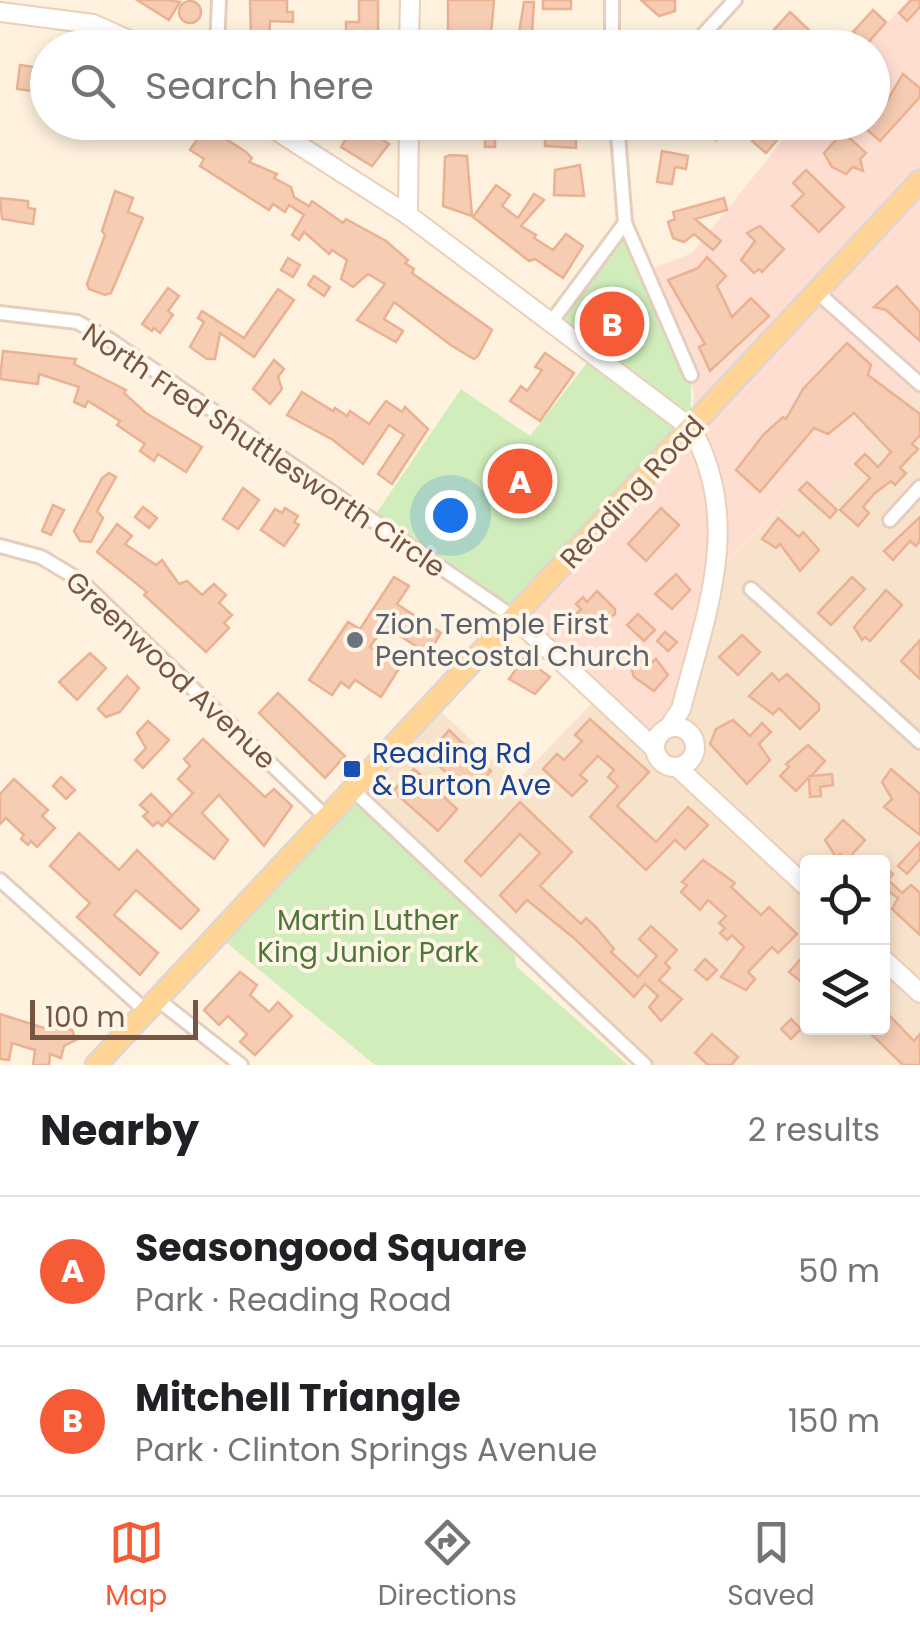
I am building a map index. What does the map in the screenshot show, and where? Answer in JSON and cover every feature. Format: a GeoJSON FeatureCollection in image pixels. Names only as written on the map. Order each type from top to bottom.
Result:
{"type":"FeatureCollection","features":[{"type":"Feature","properties":{"kind":"main road","name":"Reading Road"},"geometry":{"type":"LineString","coordinates":[[96,1065],[516,619],[920,181]]}},
{"type":"Feature","properties":{"kind":"street"},"geometry":{"type":"LineString","coordinates":[[218,30],[220,0]]}},
{"type":"Feature","properties":{"kind":"street"},"geometry":{"type":"LineString","coordinates":[[409,30],[410,0]]}},
{"type":"Feature","properties":{"kind":"street"},"geometry":{"type":"LineString","coordinates":[[612,0],[612,30]]}},
{"type":"Feature","properties":{"kind":"street"},"geometry":{"type":"LineString","coordinates":[[708,30],[735,0]]}},
{"type":"Feature","properties":{"kind":"street"},"geometry":{"type":"LineString","coordinates":[[11,8],[106,30]]}},
{"type":"Feature","properties":{"kind":"street"},"geometry":{"type":"LineString","coordinates":[[291,140],[408,215],[691,428],[712,475],[720,544],[718,571],[681,709],[668,734],[664,765],[684,763]]}},
{"type":"Feature","properties":{"kind":"street"},"geometry":{"type":"LineString","coordinates":[[408,140],[408,215]]}},
{"type":"Feature","properties":{"kind":"street"},"geometry":{"type":"LineString","coordinates":[[621,140],[624,223],[691,375]]}},
{"type":"Feature","properties":{"kind":"street"},"geometry":{"type":"LineString","coordinates":[[552,321],[624,223]]}},
{"type":"Feature","properties":{"kind":"street"},"geometry":{"type":"LineString","coordinates":[[818,293],[920,384]]}},
{"type":"Feature","properties":{"kind":"street","name":"North Fred Shuttlesworth Circle"},"geometry":{"type":"LineString","coordinates":[[0,313],[77,322],[110,340],[516,619]]}},
{"type":"Feature","properties":{"kind":"street"},"geometry":{"type":"LineString","coordinates":[[890,520],[920,487]]}},
{"type":"Feature","properties":{"kind":"street","name":"Greenwood Avenue"},"geometry":{"type":"LineString","coordinates":[[0,546],[42,557],[81,580],[327,818]]}},
{"type":"Feature","properties":{"kind":"street"},"geometry":{"type":"LineString","coordinates":[[751,589],[920,742]]}},
{"type":"Feature","properties":{"kind":"street"},"geometry":{"type":"LineString","coordinates":[[516,619],[631,725],[694,740],[684,763]]}},
{"type":"Feature","properties":{"kind":"street"},"geometry":{"type":"LineString","coordinates":[[684,763],[696,785],[800,881]]}},
{"type":"Feature","properties":{"kind":"street"},"geometry":{"type":"LineString","coordinates":[[353,790],[646,1065]]}},
{"type":"Feature","properties":{"kind":"street"},"geometry":{"type":"LineString","coordinates":[[0,880],[152,1005],[240,1065]]}},
{"type":"Feature","properties":{"kind":"street"},"geometry":{"type":"LineString","coordinates":[[890,966],[920,994]]}},
{"type":"Feature","properties":{"kind":"shaded area"},"geometry":{"type":"Polygon","coordinates":[[[909,0],[920,0],[920,371],[914,378],[920,392],[825,497],[806,481],[718,571],[669,727],[661,731],[640,727],[516,619],[691,428],[694,393],[647,271],[692,253],[783,140],[890,140],[890,30],[880,30],[909,0]]]}},
{"type":"Feature","properties":{"kind":"shaded area"},"geometry":{"type":"Polygon","coordinates":[[[920,392],[920,1065],[645,1065],[353,790],[434,705],[516,782],[807,480],[826,496],[920,392]]]}},
{"type":"Feature","properties":{"kind":"green space"},"geometry":{"type":"Polygon","coordinates":[[[625,223],[691,375],[691,428],[516,619],[371,521],[461,389],[530,436],[594,354],[552,321],[625,223]]]}},
{"type":"Feature","properties":{"kind":"green space","name":"Martin Luther King Junior Park"},"geometry":{"type":"Polygon","coordinates":[[[353,790],[513,941],[516,966],[628,1065],[375,1065],[217,935],[353,790]]]}},
{"type":"Feature","properties":{"kind":"building"},"geometry":{"type":"Polygon","coordinates":[[[137,0],[168,0],[180,2],[169,20],[137,0]]]}},
{"type":"Feature","properties":{"kind":"building"},"geometry":{"type":"Polygon","coordinates":[[[250,0],[287,0],[287,12],[293,12],[293,22],[270,21],[270,30],[251,30],[250,0]]]}},
{"type":"Feature","properties":{"kind":"building"},"geometry":{"type":"Polygon","coordinates":[[[359,0],[378,0],[378,30],[346,30],[346,22],[359,22],[359,0]]]}},
{"type":"Feature","properties":{"kind":"building"},"geometry":{"type":"Polygon","coordinates":[[[448,0],[494,0],[491,30],[448,30],[448,0]]]}},
{"type":"Feature","properties":{"kind":"building"},"geometry":{"type":"Polygon","coordinates":[[[543,0],[571,0],[571,9],[543,9],[543,0]]]}},
{"type":"Feature","properties":{"kind":"building"},"geometry":{"type":"Polygon","coordinates":[[[641,0],[675,0],[675,11],[659,16],[641,0]]]}},
{"type":"Feature","properties":{"kind":"building"},"geometry":{"type":"Polygon","coordinates":[[[911,0],[920,0],[920,7],[907,21],[899,13],[911,0]]]}},
{"type":"Feature","properties":{"kind":"building"},"geometry":{"type":"Polygon","coordinates":[[[190,1],[198,4],[198,20],[190,23],[182,20],[179,12],[182,4],[190,1]]]}},
{"type":"Feature","properties":{"kind":"building"},"geometry":{"type":"Polygon","coordinates":[[[524,2],[534,2],[532,30],[519,30],[524,2]]]}},
{"type":"Feature","properties":{"kind":"building"},"geometry":{"type":"Polygon","coordinates":[[[873,10],[886,22],[879,30],[855,30],[873,10]]]}},
{"type":"Feature","properties":{"kind":"building"},"geometry":{"type":"Polygon","coordinates":[[[790,12],[809,30],[774,30],[790,12]]]}},
{"type":"Feature","properties":{"kind":"building"},"geometry":{"type":"Polygon","coordinates":[[[20,65],[30,66],[30,91],[17,89],[20,65]]]}},
{"type":"Feature","properties":{"kind":"building"},"geometry":{"type":"Polygon","coordinates":[[[903,74],[920,88],[920,97],[890,130],[890,96],[903,74]]]}},
{"type":"Feature","properties":{"kind":"building"},"geometry":{"type":"Polygon","coordinates":[[[197,140],[228,140],[252,158],[249,162],[277,174],[274,178],[291,187],[294,197],[309,206],[312,201],[343,223],[346,219],[386,241],[408,260],[405,263],[414,269],[412,273],[492,330],[478,356],[474,359],[452,346],[394,302],[384,319],[403,331],[396,342],[357,320],[385,284],[368,274],[353,287],[341,279],[347,260],[332,250],[329,254],[304,232],[299,240],[292,235],[304,215],[289,205],[285,212],[273,204],[269,210],[200,166],[204,159],[190,150],[197,140]]]}},
{"type":"Feature","properties":{"kind":"building"},"geometry":{"type":"Polygon","coordinates":[[[345,140],[383,140],[389,144],[372,166],[341,147],[345,140]]]}},
{"type":"Feature","properties":{"kind":"building"},"geometry":{"type":"Polygon","coordinates":[[[485,140],[495,140],[495,147],[485,147],[485,140]]]}},
{"type":"Feature","properties":{"kind":"building"},"geometry":{"type":"Polygon","coordinates":[[[545,140],[576,140],[576,148],[545,146],[545,140]]]}},
{"type":"Feature","properties":{"kind":"building"},"geometry":{"type":"Polygon","coordinates":[[[753,140],[777,140],[766,153],[753,140]]]}},
{"type":"Feature","properties":{"kind":"building"},"geometry":{"type":"Polygon","coordinates":[[[836,140],[852,140],[866,153],[860,159],[863,171],[853,167],[846,174],[832,167],[824,153],[836,140]]]}},
{"type":"Feature","properties":{"kind":"building"},"geometry":{"type":"Polygon","coordinates":[[[662,151],[688,156],[686,169],[675,167],[672,184],[657,182],[662,151]]]}},
{"type":"Feature","properties":{"kind":"building"},"geometry":{"type":"Polygon","coordinates":[[[467,156],[472,216],[443,206],[445,157],[467,156]]]}},
{"type":"Feature","properties":{"kind":"building"},"geometry":{"type":"Polygon","coordinates":[[[580,165],[584,196],[554,195],[555,170],[580,165]]]}},
{"type":"Feature","properties":{"kind":"building"},"geometry":{"type":"Polygon","coordinates":[[[806,170],[844,207],[819,232],[792,206],[804,194],[793,183],[806,170]]]}},
{"type":"Feature","properties":{"kind":"building"},"geometry":{"type":"Polygon","coordinates":[[[496,185],[510,195],[502,206],[518,218],[534,194],[544,200],[521,226],[536,235],[534,238],[553,250],[566,234],[583,246],[563,278],[535,259],[529,261],[473,217],[496,185]]]}},
{"type":"Feature","properties":{"kind":"building"},"geometry":{"type":"Polygon","coordinates":[[[115,191],[133,198],[128,212],[143,218],[111,293],[105,295],[89,289],[87,284],[105,235],[102,231],[115,191]]]}},
{"type":"Feature","properties":{"kind":"building"},"geometry":{"type":"Polygon","coordinates":[[[0,198],[28,201],[28,208],[35,209],[33,224],[2,219],[0,198]]]}},
{"type":"Feature","properties":{"kind":"building"},"geometry":{"type":"Polygon","coordinates":[[[724,198],[727,210],[695,219],[721,241],[713,250],[694,234],[684,242],[673,238],[668,222],[675,219],[673,212],[724,198]]]}},
{"type":"Feature","properties":{"kind":"building"},"geometry":{"type":"Polygon","coordinates":[[[760,226],[784,249],[762,272],[759,269],[754,273],[741,260],[755,241],[747,233],[760,226]]]}},
{"type":"Feature","properties":{"kind":"building"},"geometry":{"type":"Polygon","coordinates":[[[707,257],[726,276],[717,286],[732,317],[751,298],[769,316],[710,371],[699,347],[705,344],[668,280],[698,268],[707,257]]]}},
{"type":"Feature","properties":{"kind":"building"},"geometry":{"type":"Polygon","coordinates":[[[288,258],[300,265],[293,277],[281,270],[288,258]]]}},
{"type":"Feature","properties":{"kind":"building"},"geometry":{"type":"Polygon","coordinates":[[[314,276],[330,287],[324,296],[308,285],[314,276]]]}},
{"type":"Feature","properties":{"kind":"building"},"geometry":{"type":"Polygon","coordinates":[[[897,286],[920,312],[920,341],[886,310],[874,307],[897,286]]]}},
{"type":"Feature","properties":{"kind":"building"},"geometry":{"type":"Polygon","coordinates":[[[168,288],[179,296],[168,311],[173,315],[160,333],[154,328],[152,331],[142,324],[168,288]]]}},
{"type":"Feature","properties":{"kind":"building"},"geometry":{"type":"Polygon","coordinates":[[[278,289],[294,300],[254,357],[220,333],[215,359],[207,359],[190,347],[204,322],[198,318],[202,311],[244,338],[278,289]]]}},
{"type":"Feature","properties":{"kind":"building"},"geometry":{"type":"Polygon","coordinates":[[[847,343],[871,365],[868,375],[920,414],[920,435],[912,444],[918,449],[900,468],[906,473],[895,485],[891,481],[874,494],[863,507],[869,513],[858,526],[840,510],[870,478],[855,464],[865,454],[878,467],[891,452],[854,413],[828,434],[814,428],[760,492],[736,470],[764,434],[783,417],[786,419],[803,389],[847,343]]]}},
{"type":"Feature","properties":{"kind":"building"},"geometry":{"type":"Polygon","coordinates":[[[3,351],[76,359],[74,364],[126,390],[124,393],[146,413],[202,447],[186,472],[158,454],[154,461],[140,451],[145,444],[117,425],[120,421],[88,401],[85,407],[74,402],[79,387],[39,374],[38,384],[0,379],[3,351]]]}},
{"type":"Feature","properties":{"kind":"building"},"geometry":{"type":"Polygon","coordinates":[[[545,353],[574,373],[540,421],[510,401],[521,386],[527,391],[542,370],[535,367],[545,353]]]}},
{"type":"Feature","properties":{"kind":"building"},"geometry":{"type":"Polygon","coordinates":[[[274,360],[284,369],[278,377],[282,389],[270,404],[253,389],[274,360]]]}},
{"type":"Feature","properties":{"kind":"building"},"geometry":{"type":"Polygon","coordinates":[[[302,392],[333,411],[335,408],[347,416],[350,411],[369,424],[386,401],[402,412],[405,407],[428,429],[392,484],[378,474],[404,435],[389,425],[363,464],[333,440],[287,415],[302,392]]]}},
{"type":"Feature","properties":{"kind":"building"},"geometry":{"type":"Polygon","coordinates":[[[109,473],[116,477],[97,511],[103,518],[91,542],[80,541],[74,531],[102,478],[109,473]]]}},
{"type":"Feature","properties":{"kind":"building"},"geometry":{"type":"Polygon","coordinates":[[[807,482],[837,510],[830,518],[799,490],[807,482]]]}},
{"type":"Feature","properties":{"kind":"building"},"geometry":{"type":"Polygon","coordinates":[[[243,488],[259,500],[238,529],[223,519],[243,488]]]}},
{"type":"Feature","properties":{"kind":"building"},"geometry":{"type":"Polygon","coordinates":[[[53,505],[64,510],[51,535],[42,531],[53,505]]]}},
{"type":"Feature","properties":{"kind":"building"},"geometry":{"type":"Polygon","coordinates":[[[143,507],[157,518],[149,528],[135,517],[143,507]]]}},
{"type":"Feature","properties":{"kind":"building"},"geometry":{"type":"Polygon","coordinates":[[[285,508],[298,516],[294,522],[299,525],[284,546],[261,530],[275,509],[282,513],[285,508]]]}},
{"type":"Feature","properties":{"kind":"building"},"geometry":{"type":"Polygon","coordinates":[[[661,508],[679,525],[646,561],[628,544],[661,508]]]}},
{"type":"Feature","properties":{"kind":"building"},"geometry":{"type":"Polygon","coordinates":[[[920,517],[920,541],[916,546],[910,541],[893,560],[884,551],[920,517]]]}},
{"type":"Feature","properties":{"kind":"building"},"geometry":{"type":"Polygon","coordinates":[[[778,518],[799,537],[803,532],[819,550],[800,571],[780,544],[776,548],[762,539],[778,518]]]}},
{"type":"Feature","properties":{"kind":"building"},"geometry":{"type":"Polygon","coordinates":[[[117,524],[132,536],[125,544],[156,565],[162,560],[179,584],[187,581],[202,595],[214,584],[226,595],[219,603],[232,615],[224,623],[229,628],[206,652],[144,595],[147,592],[97,552],[117,524]]]}},
{"type":"Feature","properties":{"kind":"building"},"geometry":{"type":"Polygon","coordinates":[[[676,574],[690,590],[672,609],[655,594],[676,574]]]}},
{"type":"Feature","properties":{"kind":"building","name":"Zion Temple First Pentecostal Church"},"geometry":{"type":"Polygon","coordinates":[[[394,577],[409,586],[397,604],[441,633],[428,654],[385,626],[370,647],[400,667],[381,697],[355,680],[349,688],[341,682],[332,695],[309,680],[348,622],[360,629],[394,577]]]}},
{"type":"Feature","properties":{"kind":"building"},"geometry":{"type":"Polygon","coordinates":[[[852,577],[865,589],[831,625],[818,613],[852,577]]]}},
{"type":"Feature","properties":{"kind":"building"},"geometry":{"type":"Polygon","coordinates":[[[886,590],[902,605],[870,641],[865,637],[862,640],[854,627],[886,590]]]}},
{"type":"Feature","properties":{"kind":"building"},"geometry":{"type":"Polygon","coordinates":[[[597,591],[615,609],[615,614],[593,632],[575,615],[581,609],[576,604],[583,597],[587,602],[597,591]]]}},
{"type":"Feature","properties":{"kind":"building"},"geometry":{"type":"Polygon","coordinates":[[[638,614],[655,630],[644,641],[627,625],[638,614]]]}},
{"type":"Feature","properties":{"kind":"building"},"geometry":{"type":"Polygon","coordinates":[[[665,632],[677,642],[668,651],[657,641],[665,632]]]}},
{"type":"Feature","properties":{"kind":"building"},"geometry":{"type":"Polygon","coordinates":[[[742,635],[760,652],[738,675],[719,657],[742,635]]]}},
{"type":"Feature","properties":{"kind":"building"},"geometry":{"type":"Polygon","coordinates":[[[920,640],[920,679],[901,661],[920,640]]]}},
{"type":"Feature","properties":{"kind":"building"},"geometry":{"type":"Polygon","coordinates":[[[90,653],[106,668],[77,700],[59,682],[90,653]]]}},
{"type":"Feature","properties":{"kind":"building"},"geometry":{"type":"Polygon","coordinates":[[[646,655],[653,662],[656,659],[668,675],[654,691],[634,677],[632,670],[646,655]]]}},
{"type":"Feature","properties":{"kind":"building"},"geometry":{"type":"Polygon","coordinates":[[[524,658],[550,677],[535,694],[509,679],[524,658]]]}},
{"type":"Feature","properties":{"kind":"building"},"geometry":{"type":"Polygon","coordinates":[[[772,673],[779,681],[787,674],[819,704],[819,710],[800,729],[779,708],[773,714],[749,696],[772,673]]]}},
{"type":"Feature","properties":{"kind":"building"},"geometry":{"type":"Polygon","coordinates":[[[127,676],[139,688],[120,712],[106,717],[98,709],[127,676]]]}},
{"type":"Feature","properties":{"kind":"building"},"geometry":{"type":"Polygon","coordinates":[[[278,693],[345,756],[325,778],[259,713],[278,693]]]}},
{"type":"Feature","properties":{"kind":"building"},"geometry":{"type":"Polygon","coordinates":[[[590,719],[649,772],[617,806],[656,842],[688,807],[708,825],[685,849],[675,840],[646,870],[590,817],[618,786],[608,777],[614,770],[598,756],[580,775],[587,781],[572,796],[543,769],[557,754],[564,760],[582,741],[575,735],[590,719]]]}},
{"type":"Feature","properties":{"kind":"building"},"geometry":{"type":"Polygon","coordinates":[[[733,720],[750,736],[762,723],[771,732],[759,744],[770,760],[747,784],[710,744],[716,729],[733,720]]]}},
{"type":"Feature","properties":{"kind":"building"},"geometry":{"type":"Polygon","coordinates":[[[148,721],[169,740],[143,768],[135,760],[146,748],[137,733],[148,721]]]}},
{"type":"Feature","properties":{"kind":"building"},"geometry":{"type":"Polygon","coordinates":[[[449,730],[491,771],[469,795],[428,755],[449,730]]]}},
{"type":"Feature","properties":{"kind":"building"},"geometry":{"type":"Polygon","coordinates":[[[203,739],[265,797],[274,789],[292,806],[264,846],[219,795],[202,813],[228,840],[214,859],[167,821],[193,793],[178,779],[190,766],[184,759],[203,739]]]}},
{"type":"Feature","properties":{"kind":"building"},"geometry":{"type":"Polygon","coordinates":[[[808,745],[825,761],[811,776],[832,774],[833,785],[820,787],[821,796],[810,797],[809,777],[796,791],[780,776],[789,767],[786,764],[808,745]]]}},
{"type":"Feature","properties":{"kind":"building"},"geometry":{"type":"Polygon","coordinates":[[[414,769],[457,809],[438,831],[393,791],[414,769]]]}},
{"type":"Feature","properties":{"kind":"building"},"geometry":{"type":"Polygon","coordinates":[[[891,769],[920,794],[920,835],[884,807],[892,799],[882,782],[891,769]]]}},
{"type":"Feature","properties":{"kind":"building"},"geometry":{"type":"Polygon","coordinates":[[[61,777],[75,790],[66,799],[53,786],[61,777]]]}},
{"type":"Feature","properties":{"kind":"building"},"geometry":{"type":"Polygon","coordinates":[[[14,779],[48,810],[42,816],[55,828],[37,847],[21,839],[24,835],[6,818],[0,824],[0,794],[14,779]]]}},
{"type":"Feature","properties":{"kind":"building"},"geometry":{"type":"Polygon","coordinates":[[[151,794],[172,815],[162,826],[158,822],[153,826],[143,816],[148,812],[140,805],[151,794]]]}},
{"type":"Feature","properties":{"kind":"building"},"geometry":{"type":"Polygon","coordinates":[[[520,802],[572,852],[540,886],[581,924],[586,918],[596,927],[614,949],[611,952],[638,977],[657,956],[639,939],[651,926],[677,950],[665,963],[670,968],[659,980],[682,999],[661,1021],[649,1007],[658,996],[645,984],[634,997],[575,939],[527,900],[516,912],[500,895],[540,853],[520,834],[481,876],[465,861],[520,802]]]}},
{"type":"Feature","properties":{"kind":"building"},"geometry":{"type":"Polygon","coordinates":[[[843,820],[865,840],[852,855],[835,855],[825,840],[843,820]]]}},
{"type":"Feature","properties":{"kind":"building"},"geometry":{"type":"Polygon","coordinates":[[[79,833],[119,870],[137,850],[199,910],[181,929],[136,890],[114,915],[158,953],[140,975],[77,917],[90,903],[50,866],[79,833]]]}},
{"type":"Feature","properties":{"kind":"building"},"geometry":{"type":"Polygon","coordinates":[[[920,842],[920,859],[907,874],[898,866],[920,842]]]}},
{"type":"Feature","properties":{"kind":"building"},"geometry":{"type":"Polygon","coordinates":[[[703,860],[735,883],[731,887],[761,915],[769,907],[797,934],[778,953],[772,947],[748,972],[755,979],[746,990],[721,977],[744,947],[732,935],[727,940],[720,933],[725,928],[719,923],[726,916],[708,900],[700,910],[681,892],[687,885],[682,882],[703,860]]]}},
{"type":"Feature","properties":{"kind":"building"},"geometry":{"type":"Polygon","coordinates":[[[890,882],[902,893],[911,885],[920,893],[920,935],[892,909],[898,898],[890,892],[890,882]]]}},
{"type":"Feature","properties":{"kind":"building"},"geometry":{"type":"Polygon","coordinates":[[[705,959],[717,970],[707,980],[695,970],[705,959]]]}},
{"type":"Feature","properties":{"kind":"building"},"geometry":{"type":"Polygon","coordinates":[[[800,960],[800,981],[789,972],[800,960]]]}},
{"type":"Feature","properties":{"kind":"building"},"geometry":{"type":"Polygon","coordinates":[[[240,972],[257,985],[250,995],[269,1012],[278,1002],[292,1016],[255,1055],[240,1042],[247,1034],[228,1016],[219,1025],[204,1010],[240,972]]]}},
{"type":"Feature","properties":{"kind":"building"},"geometry":{"type":"Polygon","coordinates":[[[0,1014],[47,1029],[48,1023],[72,1030],[76,1040],[64,1046],[61,1058],[50,1054],[49,1065],[33,1065],[35,1050],[12,1043],[9,1060],[0,1059],[0,1014]]]}},
{"type":"Feature","properties":{"kind":"building"},"geometry":{"type":"Polygon","coordinates":[[[890,1016],[914,1041],[920,1034],[920,1065],[903,1065],[872,1035],[890,1035],[890,1016]]]}},
{"type":"Feature","properties":{"kind":"building"},"geometry":{"type":"Polygon","coordinates":[[[791,1019],[800,1030],[791,1039],[781,1029],[791,1019]]]}},
{"type":"Feature","properties":{"kind":"building"},"geometry":{"type":"Polygon","coordinates":[[[712,1034],[738,1057],[731,1065],[708,1065],[695,1053],[712,1034]]]}},
{"type":"Feature","properties":{"kind":"place","name":"Mitchell Triangle"},"geometry":{"type":"Point","coordinates":[612,324]}},
{"type":"Feature","properties":{"kind":"place","name":"Seasongood Square"},"geometry":{"type":"Point","coordinates":[520,481]}},
{"type":"Feature","properties":{"kind":"place","name":"Zion Temple First Pentecostal Church"},"geometry":{"type":"Point","coordinates":[355,640]}},
{"type":"Feature","properties":{"kind":"place","name":"Reading Rd & Burton Ave"},"geometry":{"type":"Point","coordinates":[352,769]}}]}
